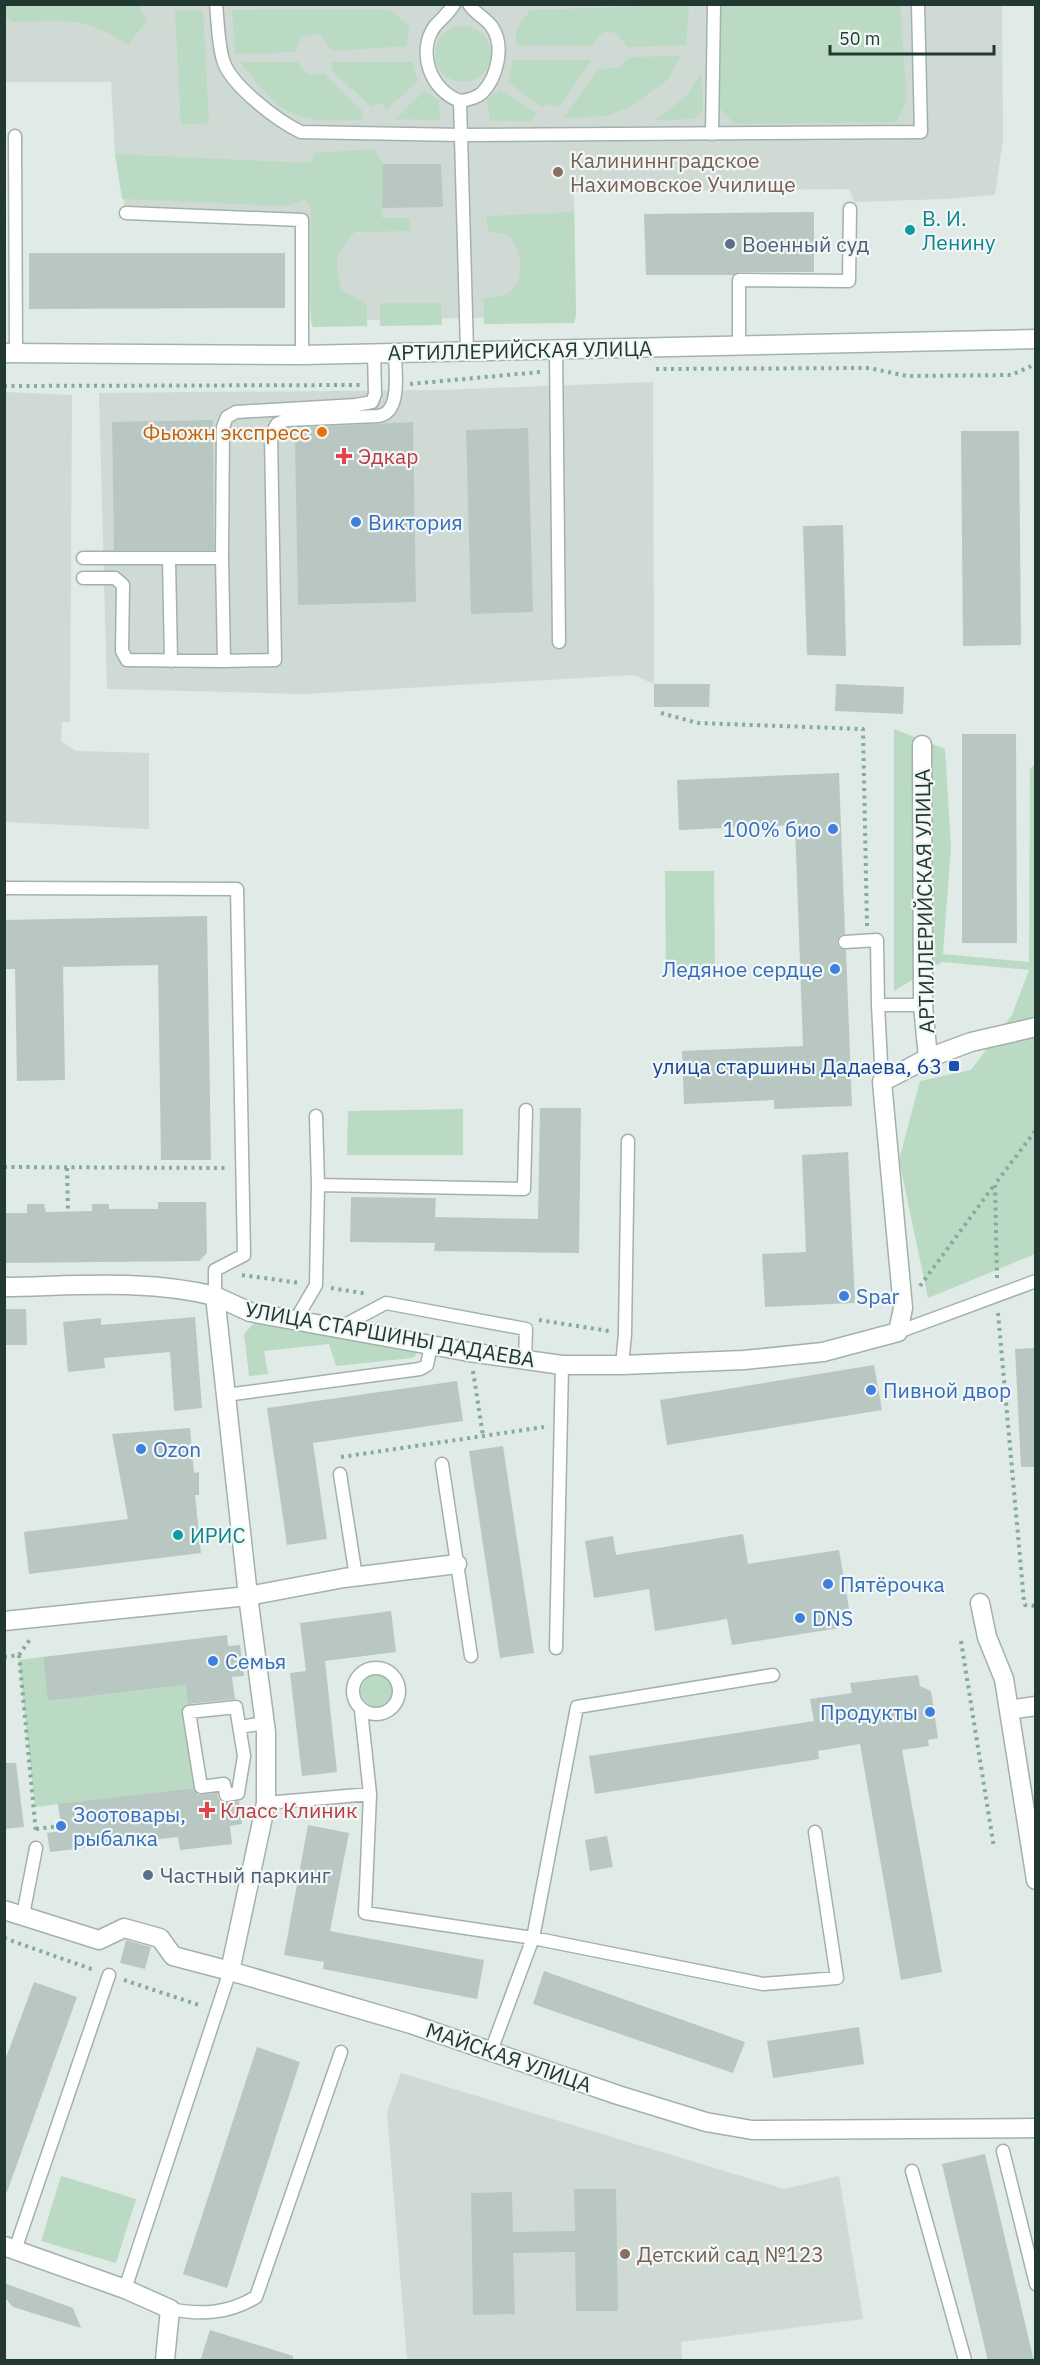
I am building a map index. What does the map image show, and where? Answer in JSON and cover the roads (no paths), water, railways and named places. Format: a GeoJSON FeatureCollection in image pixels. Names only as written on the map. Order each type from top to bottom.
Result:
{"type":"FeatureCollection","features":[{"type":"Feature","properties":{"kind":"street","name":"АРТИЛЛЕРИЙСКАЯ УЛИЦА"},"geometry":{"type":"LineString","coordinates":[[10,353],[302,355],[1035,339]]}},
{"type":"Feature","properties":{"kind":"street","name":"АРТИЛЛЕРИЙСКАЯ УЛИЦА"},"geometry":{"type":"LineString","coordinates":[[922,745],[923,1005],[928,1058]]}},
{"type":"Feature","properties":{"kind":"street"},"geometry":{"type":"LineString","coordinates":[[898,1332],[903,1308],[882,1082],[928,1058],[970,1042],[1035,1027]]}},
{"type":"Feature","properties":{"kind":"street","name":"УЛИЦА СТАРШИНЫ ДАДАЕВА"},"geometry":{"type":"LineString","coordinates":[[4,1287],[145,1285],[184,1288],[215,1296],[250,1312],[469,1352],[562,1365],[744,1360],[823,1352],[898,1332]]}},
{"type":"Feature","properties":{"kind":"street"},"geometry":{"type":"LineString","coordinates":[[215,1296],[248,1596],[265,1723],[266,1803],[241,1888],[230,1971]]}},
{"type":"Feature","properties":{"kind":"street"},"geometry":{"type":"LineString","coordinates":[[4,1621],[248,1596],[356,1577],[457,1564]]}},
{"type":"Feature","properties":{"kind":"street"},"geometry":{"type":"LineString","coordinates":[[980,1603],[987,1637],[1004,1679],[1035,1880]]}},
{"type":"Feature","properties":{"kind":"street"},"geometry":{"type":"LineString","coordinates":[[1009,1710],[1035,1706]]}},
{"type":"Feature","properties":{"kind":"street","name":"МАЙСКАЯ УЛИЦА"},"geometry":{"type":"LineString","coordinates":[[4,1910],[99,1940],[124,1928],[160,1938],[173,1956],[411,2024],[706,2122],[752,2130],[1035,2128]]}},
{"type":"Feature","properties":{"kind":"street"},"geometry":{"type":"LineString","coordinates":[[10,2248],[125,2289],[170,2309],[165,2361]]}},
{"type":"Feature","properties":{"kind":"lane"},"geometry":{"type":"LineString","coordinates":[[216,4],[223,62],[255,100],[284,124],[301,132],[461,135],[921,132],[918,4]]}},
{"type":"Feature","properties":{"kind":"lane"},"geometry":{"type":"LineString","coordinates":[[454,4],[436,25],[426,48],[427,59],[435,81],[451,98],[460,101],[480,94],[489,84],[498,60],[498,46],[491,26],[474,12],[469,4]]}},
{"type":"Feature","properties":{"kind":"lane"},"geometry":{"type":"LineString","coordinates":[[712,134],[714,4]]}},
{"type":"Feature","properties":{"kind":"lane"},"geometry":{"type":"LineString","coordinates":[[460,101],[467,351]]}},
{"type":"Feature","properties":{"kind":"lane"},"geometry":{"type":"LineString","coordinates":[[10,353],[15,136]]}},
{"type":"Feature","properties":{"kind":"lane"},"geometry":{"type":"LineString","coordinates":[[739,345],[740,280],[849,281],[850,209]]}},
{"type":"Feature","properties":{"kind":"lane"},"geometry":{"type":"LineString","coordinates":[[126,213],[302,220],[302,355]]}},
{"type":"Feature","properties":{"kind":"lane"},"geometry":{"type":"LineString","coordinates":[[556,349],[558,642]]}},
{"type":"Feature","properties":{"kind":"lane"},"geometry":{"type":"LineString","coordinates":[[224,660],[223,427],[227,417],[236,412],[356,405],[372,402],[375,394],[374,353]]}},
{"type":"Feature","properties":{"kind":"lane"},"geometry":{"type":"LineString","coordinates":[[83,578],[115,578],[123,585],[122,651],[128,660],[171,662],[275,660],[271,435],[277,424],[286,420],[378,416],[387,412],[392,404],[396,385],[395,353]]}},
{"type":"Feature","properties":{"kind":"lane"},"geometry":{"type":"LineString","coordinates":[[83,558],[222,558]]}},
{"type":"Feature","properties":{"kind":"lane"},"geometry":{"type":"LineString","coordinates":[[169,559],[171,662]]}},
{"type":"Feature","properties":{"kind":"lane"},"geometry":{"type":"LineString","coordinates":[[4,888],[237,889],[244,1255],[215,1270],[215,1296]]}},
{"type":"Feature","properties":{"kind":"lane"},"geometry":{"type":"LineString","coordinates":[[845,942],[877,940],[882,1082]]}},
{"type":"Feature","properties":{"kind":"lane"},"geometry":{"type":"LineString","coordinates":[[878,1005],[923,1005]]}},
{"type":"Feature","properties":{"kind":"lane"},"geometry":{"type":"LineString","coordinates":[[318,1185],[524,1190],[526,1110]]}},
{"type":"Feature","properties":{"kind":"lane"},"geometry":{"type":"LineString","coordinates":[[296,1321],[316,1285],[318,1185],[316,1116]]}},
{"type":"Feature","properties":{"kind":"lane"},"geometry":{"type":"LineString","coordinates":[[622,1365],[625,1334],[628,1141]]}},
{"type":"Feature","properties":{"kind":"lane"},"geometry":{"type":"LineString","coordinates":[[898,1332],[1035,1281]]}},
{"type":"Feature","properties":{"kind":"lane"},"geometry":{"type":"LineString","coordinates":[[339,1328],[386,1303],[525,1329],[525,1360]]}},
{"type":"Feature","properties":{"kind":"lane"},"geometry":{"type":"LineString","coordinates":[[226,1395],[420,1369],[427,1365],[431,1345]]}},
{"type":"Feature","properties":{"kind":"lane","name":"УЛИЦА СТАРШИНЫ ДАДАЕВА"},"geometry":{"type":"LineString","coordinates":[[556,1648],[562,1365]]}},
{"type":"Feature","properties":{"kind":"lane"},"geometry":{"type":"LineString","coordinates":[[442,1464],[471,1656]]}},
{"type":"Feature","properties":{"kind":"lane"},"geometry":{"type":"LineString","coordinates":[[340,1474],[356,1577]]}},
{"type":"Feature","properties":{"kind":"lane"},"geometry":{"type":"LineString","coordinates":[[491,2051],[533,1938],[577,1707],[773,1675]]}},
{"type":"Feature","properties":{"kind":"lane"},"geometry":{"type":"LineString","coordinates":[[236,1707],[240,1727],[244,1756],[238,1793],[226,1795],[224,1784],[201,1787],[189,1712],[236,1707]]}},
{"type":"Feature","properties":{"kind":"lane"},"geometry":{"type":"LineString","coordinates":[[361,1710],[370,1794],[365,1913],[533,1938],[763,1984],[837,1978],[815,1832]]}},
{"type":"Feature","properties":{"kind":"lane"},"geometry":{"type":"LineString","coordinates":[[240,1727],[265,1723]]}},
{"type":"Feature","properties":{"kind":"lane"},"geometry":{"type":"LineString","coordinates":[[266,1803],[370,1794]]}},
{"type":"Feature","properties":{"kind":"lane"},"geometry":{"type":"LineString","coordinates":[[23,1915],[36,1848]]}},
{"type":"Feature","properties":{"kind":"lane"},"geometry":{"type":"LineString","coordinates":[[125,2289],[230,1971]]}},
{"type":"Feature","properties":{"kind":"lane"},"geometry":{"type":"LineString","coordinates":[[10,2248],[109,1975]]}},
{"type":"Feature","properties":{"kind":"lane"},"geometry":{"type":"LineString","coordinates":[[170,2309],[194,2314],[229,2310],[256,2297],[341,2052]]}},
{"type":"Feature","properties":{"kind":"lane"},"geometry":{"type":"LineString","coordinates":[[1003,2151],[1035,2284]]}},
{"type":"Feature","properties":{"kind":"lane"},"geometry":{"type":"LineString","coordinates":[[912,2171],[965,2361]]}},
{"type":"Feature","properties":{"kind":"place","name":"Калининнградское Нахимовское Училище"},"geometry":{"type":"Point","coordinates":[558,172]}},
{"type":"Feature","properties":{"kind":"place","name":"В. И. Ленину"},"geometry":{"type":"Point","coordinates":[910,230]}},
{"type":"Feature","properties":{"kind":"place","name":"Военный суд"},"geometry":{"type":"Point","coordinates":[730,244]}},
{"type":"Feature","properties":{"kind":"place","name":"Фьюжн экспресс"},"geometry":{"type":"Point","coordinates":[322,432]}},
{"type":"Feature","properties":{"kind":"place","name":"Эдкар"},"geometry":{"type":"Point","coordinates":[344,456]}},
{"type":"Feature","properties":{"kind":"place","name":"Виктория"},"geometry":{"type":"Point","coordinates":[356,522]}},
{"type":"Feature","properties":{"kind":"place","name":"100% био"},"geometry":{"type":"Point","coordinates":[833,829]}},
{"type":"Feature","properties":{"kind":"place","name":"Ледяное сердце"},"geometry":{"type":"Point","coordinates":[835,969]}},
{"type":"Feature","properties":{"kind":"place","name":"улица старшины Дадаева, 63"},"geometry":{"type":"Point","coordinates":[954,1066]}},
{"type":"Feature","properties":{"kind":"place","name":"Spar"},"geometry":{"type":"Point","coordinates":[844,1296]}},
{"type":"Feature","properties":{"kind":"place","name":"Пивной двор"},"geometry":{"type":"Point","coordinates":[871,1390]}},
{"type":"Feature","properties":{"kind":"place","name":"Ozon"},"geometry":{"type":"Point","coordinates":[141,1449]}},
{"type":"Feature","properties":{"kind":"place","name":"ИРИС"},"geometry":{"type":"Point","coordinates":[178,1535]}},
{"type":"Feature","properties":{"kind":"place","name":"Пятёрочка"},"geometry":{"type":"Point","coordinates":[828,1584]}},
{"type":"Feature","properties":{"kind":"place","name":"DNS"},"geometry":{"type":"Point","coordinates":[800,1618]}},
{"type":"Feature","properties":{"kind":"place","name":"Семья"},"geometry":{"type":"Point","coordinates":[213,1661]}},
{"type":"Feature","properties":{"kind":"place","name":"Продукты"},"geometry":{"type":"Point","coordinates":[930,1712]}},
{"type":"Feature","properties":{"kind":"place","name":"Класс Клиник"},"geometry":{"type":"Point","coordinates":[207,1810]}},
{"type":"Feature","properties":{"kind":"place","name":"Зоотовары, рыбалка"},"geometry":{"type":"Point","coordinates":[61,1826]}},
{"type":"Feature","properties":{"kind":"place","name":"Частный паркинг"},"geometry":{"type":"Point","coordinates":[148,1875]}},
{"type":"Feature","properties":{"kind":"place","name":"Детский сад №123"},"geometry":{"type":"Point","coordinates":[625,2254]}}]}
